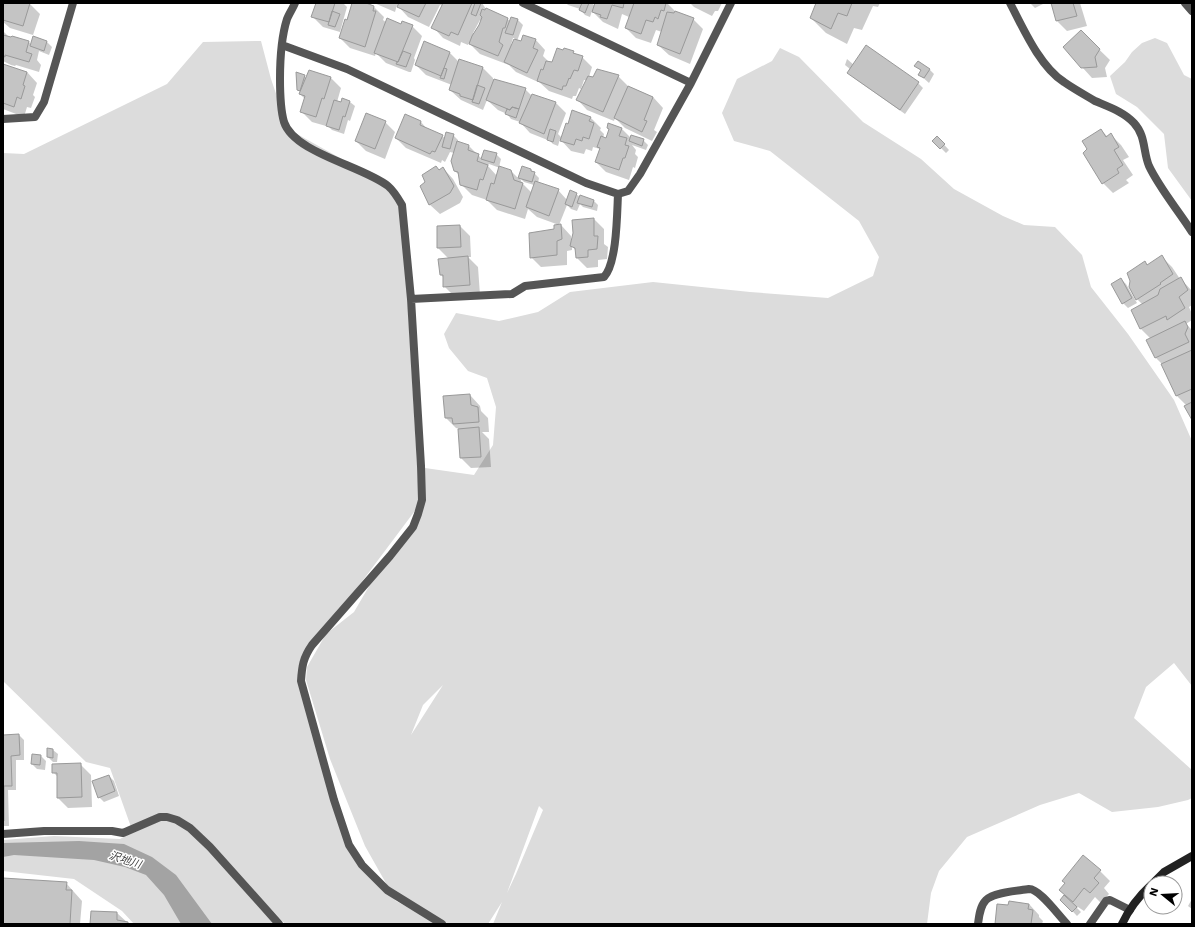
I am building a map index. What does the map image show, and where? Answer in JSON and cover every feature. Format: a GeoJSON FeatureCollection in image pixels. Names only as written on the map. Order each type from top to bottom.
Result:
{"type":"FeatureCollection","features":[{"type":"Feature","properties":{"kind":"street"},"geometry":{"type":"LineString","coordinates":[[3,119],[35,117],[44,102],[73,3]]}},
{"type":"Feature","properties":{"kind":"street"},"geometry":{"type":"LineString","coordinates":[[296,3],[287,19],[282,44],[280,68],[280,97],[284,122],[288,130],[297,139],[310,148],[376,178],[397,195],[402,205],[411,299],[422,500],[413,527],[307,653],[302,664],[302,681],[334,800],[349,845],[362,865],[387,890],[442,924]]}},
{"type":"Feature","properties":{"kind":"street"},"geometry":{"type":"LineString","coordinates":[[523,3],[691,84]]}},
{"type":"Feature","properties":{"kind":"street"},"geometry":{"type":"LineString","coordinates":[[282,44],[347,70],[586,183],[618,194],[628,191],[640,174],[691,84],[731,3]]}},
{"type":"Feature","properties":{"kind":"street"},"geometry":{"type":"LineString","coordinates":[[1010,3],[1022,27],[1045,64],[1062,81],[1094,100],[1119,112],[1134,124],[1141,133],[1145,144],[1148,164],[1192,232]]}},
{"type":"Feature","properties":{"kind":"street"},"geometry":{"type":"LineString","coordinates":[[1184,3],[1192,12]]}},
{"type":"Feature","properties":{"kind":"street"},"geometry":{"type":"LineString","coordinates":[[411,299],[512,294],[525,286],[604,276],[608,272],[611,265],[618,194]]}},
{"type":"Feature","properties":{"kind":"street"},"geometry":{"type":"LineString","coordinates":[[3,834],[44,831],[124,833],[160,817],[167,817],[177,820],[190,828],[210,847],[279,924]]}},
{"type":"Feature","properties":{"kind":"street"},"geometry":{"type":"LineString","coordinates":[[1161,875],[1192,856]]}},
{"type":"Feature","properties":{"kind":"street"},"geometry":{"type":"LineString","coordinates":[[978,924],[980,910],[986,901],[994,896],[1029,889],[1033,889],[1039,893],[1067,924]]}},
{"type":"Feature","properties":{"kind":"street"},"geometry":{"type":"LineString","coordinates":[[1122,924],[1130,910],[1143,893]]}},
{"type":"Feature","properties":{"kind":"street"},"geometry":{"type":"LineString","coordinates":[[1090,924],[1106,900],[1110,900],[1130,910]]}},
{"type":"Feature","properties":{"kind":"shaded area"},"geometry":{"type":"Polygon","coordinates":[[[1155,38],[1167,43],[1184,75],[1192,79],[1192,201],[1168,168],[1164,134],[1137,107],[1116,94],[1110,76],[1142,43],[1155,38]]]}},
{"type":"Feature","properties":{"kind":"shaded area"},"geometry":{"type":"Polygon","coordinates":[[[261,41],[271,79],[288,129],[376,178],[402,205],[419,499],[425,468],[474,475],[493,445],[496,407],[487,378],[468,371],[449,348],[444,334],[456,313],[499,321],[538,312],[570,292],[653,282],[828,298],[873,276],[879,257],[859,221],[770,151],[734,141],[722,113],[737,79],[772,61],[780,48],[799,57],[863,122],[921,159],[954,189],[1003,216],[1024,225],[1055,227],[1082,255],[1091,287],[1128,334],[1174,400],[1192,441],[1192,686],[1174,663],[1146,687],[1134,718],[1192,770],[1192,798],[1158,807],[1112,812],[1079,793],[1040,805],[967,837],[939,871],[931,893],[927,924],[493,924],[502,902],[488,924],[285,924],[194,827],[163,813],[131,827],[110,768],[86,762],[3,681],[3,153],[24,154],[167,84],[203,42],[261,41]],[[417,508],[301,663],[301,680],[347,844],[396,901],[431,920],[387,885],[365,846],[330,759],[306,680],[307,667],[326,634],[354,612],[375,576],[410,531],[417,508]],[[443,685],[423,705],[411,735],[443,685]],[[539,806],[507,893],[543,810],[539,806]]]}},
{"type":"Feature","properties":{"kind":"shaded area"},"geometry":{"type":"Polygon","coordinates":[[[160,817],[188,827],[280,924],[134,924],[122,911],[74,879],[3,871],[3,840],[54,836],[120,839],[160,817]]]}},
{"type":"Feature","properties":{"kind":"water","name":"沢地川"},"geometry":{"type":"Polygon","coordinates":[[[79,841],[124,844],[152,857],[176,875],[212,924],[181,924],[164,895],[146,875],[125,867],[94,860],[14,855],[3,857],[3,843],[79,841]]]}},
{"type":"Feature","properties":{"kind":"building"},"geometry":{"type":"Polygon","coordinates":[[[3,3],[30,3],[23,26],[3,20],[3,3]]]}},
{"type":"Feature","properties":{"kind":"building"},"geometry":{"type":"Polygon","coordinates":[[[316,3],[335,3],[329,22],[311,17],[316,3]]]}},
{"type":"Feature","properties":{"kind":"building"},"geometry":{"type":"Polygon","coordinates":[[[352,3],[366,3],[374,6],[373,11],[376,11],[365,47],[339,38],[345,19],[347,20],[352,3]]]}},
{"type":"Feature","properties":{"kind":"building"},"geometry":{"type":"Polygon","coordinates":[[[399,3],[426,3],[419,17],[397,7],[399,3]]]}},
{"type":"Feature","properties":{"kind":"building"},"geometry":{"type":"Polygon","coordinates":[[[443,3],[472,3],[458,35],[451,32],[449,36],[431,28],[443,3]]]}},
{"type":"Feature","properties":{"kind":"building"},"geometry":{"type":"Polygon","coordinates":[[[475,3],[481,3],[476,16],[471,14],[475,3]]]}},
{"type":"Feature","properties":{"kind":"building"},"geometry":{"type":"Polygon","coordinates":[[[582,3],[589,3],[585,13],[579,10],[582,3]]]}},
{"type":"Feature","properties":{"kind":"building"},"geometry":{"type":"Polygon","coordinates":[[[595,3],[624,3],[623,8],[612,5],[607,19],[592,12],[595,3]]]}},
{"type":"Feature","properties":{"kind":"building"},"geometry":{"type":"Polygon","coordinates":[[[634,3],[666,3],[664,11],[661,10],[658,19],[655,17],[653,22],[646,20],[641,34],[625,28],[634,3]]]}},
{"type":"Feature","properties":{"kind":"building"},"geometry":{"type":"Polygon","coordinates":[[[816,3],[852,3],[847,16],[838,13],[831,29],[810,18],[816,3]]]}},
{"type":"Feature","properties":{"kind":"building"},"geometry":{"type":"Polygon","coordinates":[[[1051,3],[1073,3],[1077,16],[1056,21],[1051,3]]]}},
{"type":"Feature","properties":{"kind":"building"},"geometry":{"type":"Polygon","coordinates":[[[486,8],[508,18],[499,42],[503,45],[498,56],[469,44],[482,17],[480,15],[482,9],[485,10],[486,8]]]}},
{"type":"Feature","properties":{"kind":"building"},"geometry":{"type":"Polygon","coordinates":[[[332,11],[340,14],[335,27],[328,25],[332,11]]]}},
{"type":"Feature","properties":{"kind":"building"},"geometry":{"type":"Polygon","coordinates":[[[675,11],[694,18],[680,54],[657,45],[667,12],[674,13],[675,11]]]}},
{"type":"Feature","properties":{"kind":"building"},"geometry":{"type":"Polygon","coordinates":[[[511,17],[518,19],[513,35],[505,33],[511,17]]]}},
{"type":"Feature","properties":{"kind":"building"},"geometry":{"type":"Polygon","coordinates":[[[387,18],[401,24],[402,21],[413,25],[398,62],[374,53],[387,18]]]}},
{"type":"Feature","properties":{"kind":"building"},"geometry":{"type":"Polygon","coordinates":[[[1081,30],[1100,49],[1095,57],[1097,67],[1081,68],[1063,47],[1081,30]]]}},
{"type":"Feature","properties":{"kind":"building"},"geometry":{"type":"Polygon","coordinates":[[[3,35],[29,41],[26,52],[32,54],[29,62],[5,55],[5,57],[3,56],[3,35]]]}},
{"type":"Feature","properties":{"kind":"building"},"geometry":{"type":"Polygon","coordinates":[[[523,35],[536,39],[533,48],[538,50],[527,73],[504,62],[514,39],[521,41],[523,35]]]}},
{"type":"Feature","properties":{"kind":"building"},"geometry":{"type":"Polygon","coordinates":[[[33,36],[47,41],[44,51],[30,46],[33,36]]]}},
{"type":"Feature","properties":{"kind":"building"},"geometry":{"type":"Polygon","coordinates":[[[424,41],[450,52],[441,76],[415,65],[424,41]]]}},
{"type":"Feature","properties":{"kind":"building"},"geometry":{"type":"Polygon","coordinates":[[[866,45],[919,82],[900,110],[847,73],[866,45]]]}},
{"type":"Feature","properties":{"kind":"building"},"geometry":{"type":"Polygon","coordinates":[[[557,48],[563,50],[564,48],[574,51],[573,53],[583,56],[578,71],[574,70],[566,86],[563,86],[562,90],[537,81],[541,69],[543,70],[546,61],[552,62],[557,48]]]}},
{"type":"Feature","properties":{"kind":"building"},"geometry":{"type":"Polygon","coordinates":[[[403,51],[411,54],[406,67],[396,64],[403,51]]]}},
{"type":"Feature","properties":{"kind":"building"},"geometry":{"type":"Polygon","coordinates":[[[459,59],[483,67],[473,100],[460,96],[460,94],[449,90],[459,59]]]}},
{"type":"Feature","properties":{"kind":"building"},"geometry":{"type":"Polygon","coordinates":[[[918,61],[930,69],[924,78],[918,75],[921,70],[914,66],[918,61]]]}},
{"type":"Feature","properties":{"kind":"building"},"geometry":{"type":"Polygon","coordinates":[[[3,64],[27,72],[21,99],[17,97],[14,107],[3,103],[3,64]]]}},
{"type":"Feature","properties":{"kind":"building"},"geometry":{"type":"Polygon","coordinates":[[[444,68],[447,69],[444,79],[440,78],[444,68]]]}},
{"type":"Feature","properties":{"kind":"building"},"geometry":{"type":"Polygon","coordinates":[[[597,69],[619,75],[603,112],[576,100],[588,76],[593,77],[597,69]]]}},
{"type":"Feature","properties":{"kind":"building"},"geometry":{"type":"Polygon","coordinates":[[[309,70],[331,77],[316,117],[300,112],[305,96],[299,94],[309,70]]]}},
{"type":"Feature","properties":{"kind":"building"},"geometry":{"type":"Polygon","coordinates":[[[296,72],[305,75],[300,91],[297,90],[296,72]]]}},
{"type":"Feature","properties":{"kind":"building"},"geometry":{"type":"Polygon","coordinates":[[[494,79],[526,88],[519,109],[512,107],[510,110],[486,100],[494,79]]]}},
{"type":"Feature","properties":{"kind":"building"},"geometry":{"type":"Polygon","coordinates":[[[477,85],[485,88],[479,104],[472,102],[477,85]]]}},
{"type":"Feature","properties":{"kind":"building"},"geometry":{"type":"Polygon","coordinates":[[[628,86],[653,97],[644,120],[647,121],[642,132],[614,118],[628,86]]]}},
{"type":"Feature","properties":{"kind":"building"},"geometry":{"type":"Polygon","coordinates":[[[532,94],[556,102],[544,134],[519,123],[532,94]]]}},
{"type":"Feature","properties":{"kind":"building"},"geometry":{"type":"Polygon","coordinates":[[[342,98],[350,101],[345,117],[343,116],[339,130],[326,126],[334,100],[341,102],[342,98]]]}},
{"type":"Feature","properties":{"kind":"building"},"geometry":{"type":"Polygon","coordinates":[[[512,107],[519,109],[516,118],[505,114],[507,109],[510,110],[512,107]]]}},
{"type":"Feature","properties":{"kind":"building"},"geometry":{"type":"Polygon","coordinates":[[[572,110],[591,117],[589,121],[594,123],[589,139],[583,137],[582,141],[576,139],[574,145],[560,141],[566,123],[568,124],[572,110]]]}},
{"type":"Feature","properties":{"kind":"building"},"geometry":{"type":"Polygon","coordinates":[[[366,113],[386,121],[375,149],[355,141],[366,113]]]}},
{"type":"Feature","properties":{"kind":"building"},"geometry":{"type":"Polygon","coordinates":[[[405,114],[421,121],[420,125],[443,135],[435,152],[432,151],[430,154],[395,138],[405,114]]]}},
{"type":"Feature","properties":{"kind":"building"},"geometry":{"type":"Polygon","coordinates":[[[608,123],[622,128],[619,136],[627,138],[625,145],[629,146],[619,170],[595,162],[600,148],[597,147],[601,136],[606,138],[609,129],[607,128],[608,123]]]}},
{"type":"Feature","properties":{"kind":"building"},"geometry":{"type":"Polygon","coordinates":[[[550,129],[556,131],[553,142],[547,140],[550,129]]]}},
{"type":"Feature","properties":{"kind":"building"},"geometry":{"type":"Polygon","coordinates":[[[1101,129],[1106,137],[1111,133],[1119,147],[1114,150],[1123,165],[1117,169],[1119,173],[1102,184],[1083,153],[1087,149],[1082,141],[1101,129]]]}},
{"type":"Feature","properties":{"kind":"building"},"geometry":{"type":"Polygon","coordinates":[[[446,132],[454,134],[450,149],[442,147],[446,132]]]}},
{"type":"Feature","properties":{"kind":"building"},"geometry":{"type":"Polygon","coordinates":[[[631,135],[644,139],[642,146],[629,141],[631,135]]]}},
{"type":"Feature","properties":{"kind":"building"},"geometry":{"type":"Polygon","coordinates":[[[937,136],[945,144],[940,149],[932,141],[937,136]]]}},
{"type":"Feature","properties":{"kind":"building"},"geometry":{"type":"Polygon","coordinates":[[[457,141],[469,145],[468,150],[479,154],[477,161],[488,165],[483,180],[480,179],[477,190],[460,185],[458,172],[454,171],[451,161],[457,141]]]}},
{"type":"Feature","properties":{"kind":"building"},"geometry":{"type":"Polygon","coordinates":[[[484,150],[497,153],[494,163],[481,159],[484,150]]]}},
{"type":"Feature","properties":{"kind":"building"},"geometry":{"type":"Polygon","coordinates":[[[436,166],[439,170],[443,167],[454,186],[450,193],[429,205],[420,186],[425,182],[422,175],[436,166]]]}},
{"type":"Feature","properties":{"kind":"building"},"geometry":{"type":"Polygon","coordinates":[[[499,166],[511,170],[514,180],[523,183],[515,209],[486,200],[491,183],[494,184],[499,166]]]}},
{"type":"Feature","properties":{"kind":"building"},"geometry":{"type":"Polygon","coordinates":[[[522,166],[535,172],[532,182],[518,178],[522,166]]]}},
{"type":"Feature","properties":{"kind":"building"},"geometry":{"type":"Polygon","coordinates":[[[535,181],[559,189],[549,216],[526,207],[535,181]]]}},
{"type":"Feature","properties":{"kind":"building"},"geometry":{"type":"Polygon","coordinates":[[[570,190],[577,193],[572,207],[565,204],[570,190]]]}},
{"type":"Feature","properties":{"kind":"building"},"geometry":{"type":"Polygon","coordinates":[[[580,195],[594,200],[592,207],[577,203],[580,195]]]}},
{"type":"Feature","properties":{"kind":"building"},"geometry":{"type":"Polygon","coordinates":[[[594,218],[594,236],[598,236],[597,249],[588,250],[588,257],[576,258],[575,248],[570,246],[573,233],[572,220],[594,218]]]}},
{"type":"Feature","properties":{"kind":"building"},"geometry":{"type":"Polygon","coordinates":[[[561,224],[562,239],[557,241],[557,255],[530,258],[529,233],[554,229],[554,225],[561,224]]]}},
{"type":"Feature","properties":{"kind":"building"},"geometry":{"type":"Polygon","coordinates":[[[460,225],[461,247],[437,248],[437,226],[460,225]]]}},
{"type":"Feature","properties":{"kind":"building"},"geometry":{"type":"Polygon","coordinates":[[[1162,255],[1173,274],[1160,283],[1161,284],[1136,300],[1129,287],[1130,281],[1127,273],[1145,261],[1147,265],[1162,255]]]}},
{"type":"Feature","properties":{"kind":"building"},"geometry":{"type":"Polygon","coordinates":[[[468,256],[470,285],[443,287],[443,275],[440,275],[438,259],[468,256]]]}},
{"type":"Feature","properties":{"kind":"building"},"geometry":{"type":"Polygon","coordinates":[[[1181,277],[1188,290],[1179,297],[1185,308],[1167,320],[1166,316],[1140,329],[1131,310],[1158,295],[1160,289],[1181,277]]]}},
{"type":"Feature","properties":{"kind":"building"},"geometry":{"type":"Polygon","coordinates":[[[1121,278],[1132,298],[1122,304],[1111,284],[1121,278]]]}},
{"type":"Feature","properties":{"kind":"building"},"geometry":{"type":"Polygon","coordinates":[[[1185,321],[1188,327],[1185,334],[1189,342],[1155,358],[1146,340],[1185,321]]]}},
{"type":"Feature","properties":{"kind":"building"},"geometry":{"type":"Polygon","coordinates":[[[1192,350],[1192,389],[1176,396],[1161,364],[1192,350]]]}},
{"type":"Feature","properties":{"kind":"building"},"geometry":{"type":"Polygon","coordinates":[[[470,394],[471,405],[478,407],[479,422],[453,424],[452,418],[445,418],[443,396],[470,394]]]}},
{"type":"Feature","properties":{"kind":"building"},"geometry":{"type":"Polygon","coordinates":[[[1192,402],[1192,420],[1184,406],[1192,402]]]}},
{"type":"Feature","properties":{"kind":"building"},"geometry":{"type":"Polygon","coordinates":[[[479,427],[481,457],[460,458],[458,429],[479,427]]]}},
{"type":"Feature","properties":{"kind":"building"},"geometry":{"type":"Polygon","coordinates":[[[19,734],[20,755],[11,756],[12,786],[4,786],[3,821],[3,735],[19,734]]]}},
{"type":"Feature","properties":{"kind":"building"},"geometry":{"type":"Polygon","coordinates":[[[47,748],[53,749],[53,758],[47,757],[47,748]]]}},
{"type":"Feature","properties":{"kind":"building"},"geometry":{"type":"Polygon","coordinates":[[[32,754],[41,755],[40,765],[31,764],[32,754]]]}},
{"type":"Feature","properties":{"kind":"building"},"geometry":{"type":"Polygon","coordinates":[[[81,763],[82,797],[57,798],[57,773],[52,773],[52,764],[81,763]]]}},
{"type":"Feature","properties":{"kind":"building"},"geometry":{"type":"Polygon","coordinates":[[[109,775],[115,791],[98,798],[92,781],[109,775]]]}},
{"type":"Feature","properties":{"kind":"building"},"geometry":{"type":"Polygon","coordinates":[[[1083,855],[1101,870],[1094,878],[1099,883],[1090,893],[1084,888],[1073,902],[1059,890],[1065,883],[1062,881],[1083,855]]]}},
{"type":"Feature","properties":{"kind":"building"},"geometry":{"type":"Polygon","coordinates":[[[3,878],[67,882],[66,890],[72,890],[70,924],[3,924],[3,878]]]}},
{"type":"Feature","properties":{"kind":"building"},"geometry":{"type":"Polygon","coordinates":[[[1064,895],[1077,907],[1072,912],[1060,900],[1064,895]]]}},
{"type":"Feature","properties":{"kind":"building"},"geometry":{"type":"Polygon","coordinates":[[[1009,901],[1029,904],[1028,909],[1033,910],[1031,924],[995,924],[997,904],[1008,905],[1009,901]]]}},
{"type":"Feature","properties":{"kind":"building"},"geometry":{"type":"Polygon","coordinates":[[[91,911],[117,912],[117,920],[128,922],[128,924],[90,924],[91,911]]]}}]}
